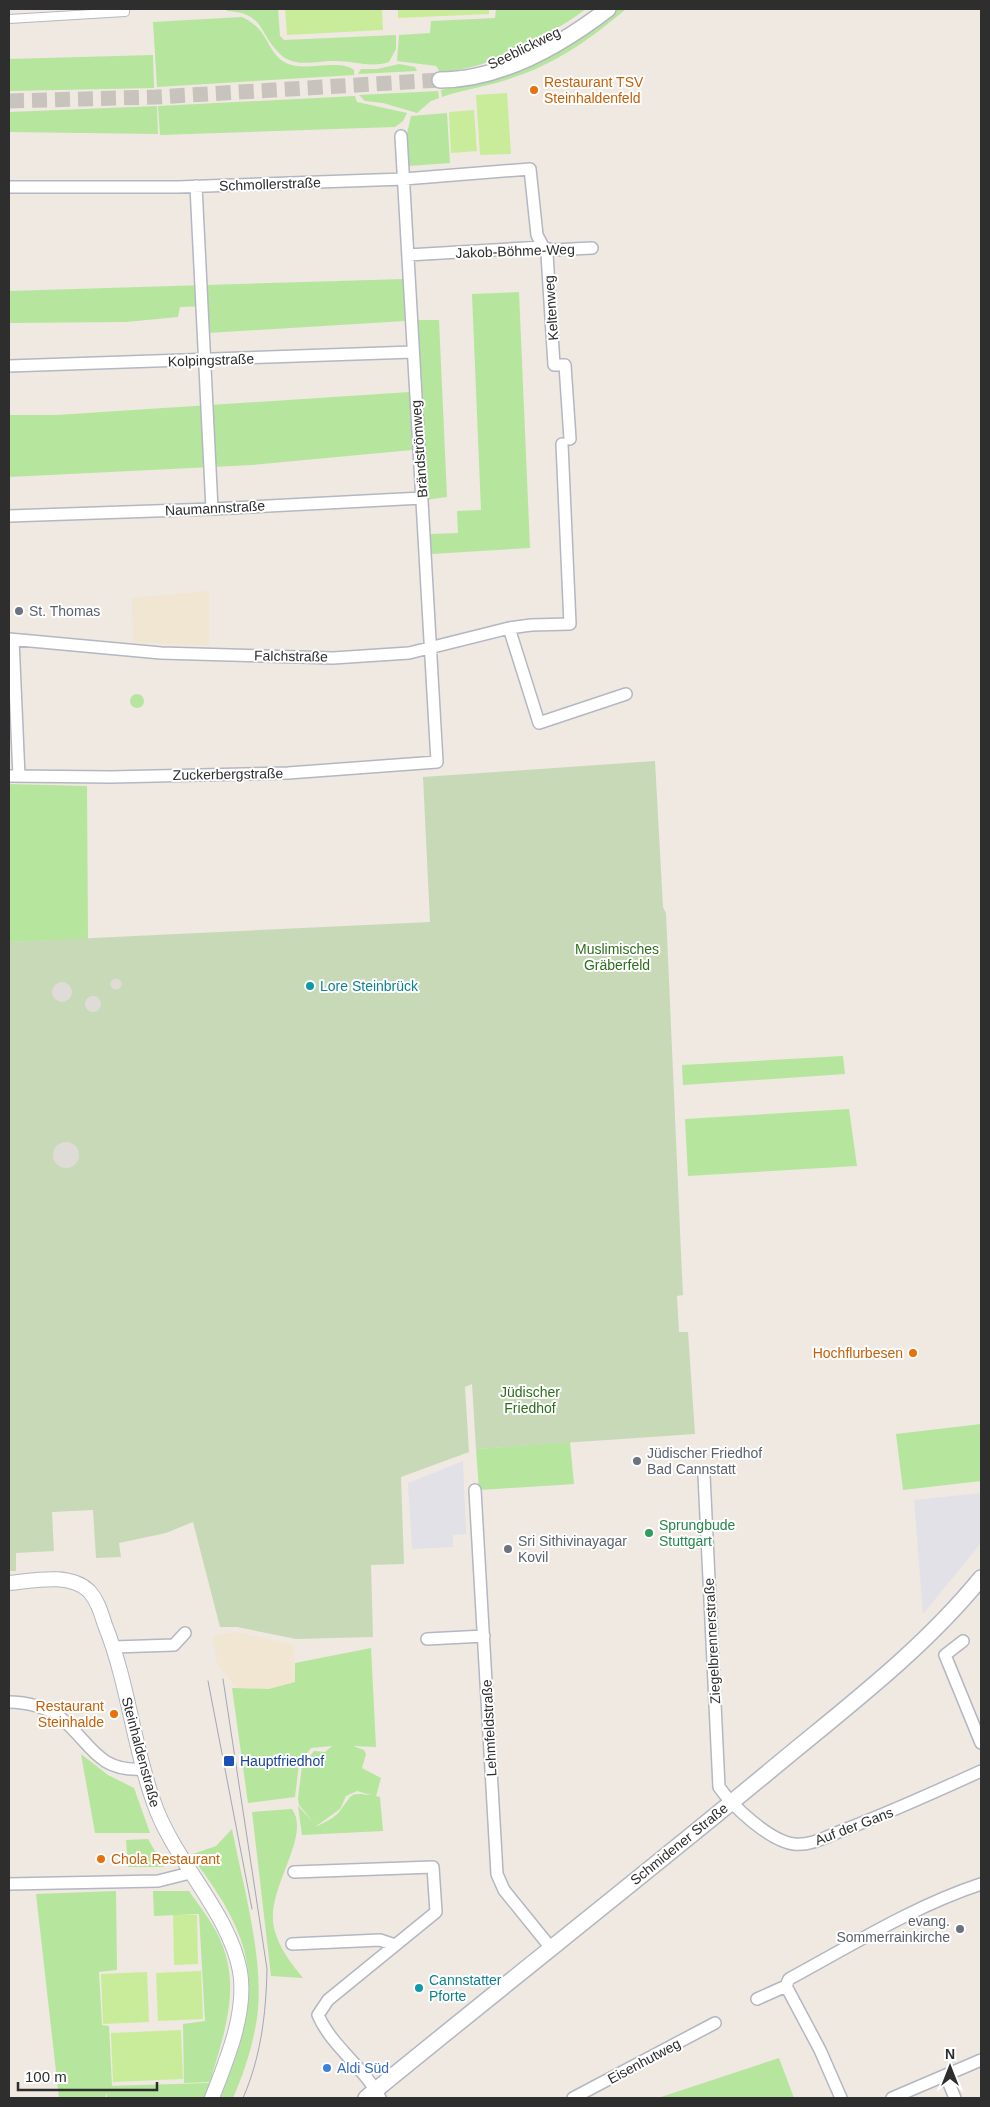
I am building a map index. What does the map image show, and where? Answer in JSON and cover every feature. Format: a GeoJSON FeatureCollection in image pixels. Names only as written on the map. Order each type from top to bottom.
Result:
{"type":"FeatureCollection","features":[{"type":"Feature","properties":{"kind":"main road","name":"Seeblickweg"},"geometry":{"type":"LineString","coordinates":[[595,9],[545,40],[510,57],[445,80],[480,75],[512,65],[547,50],[608,9]]}},
{"type":"Feature","properties":{"kind":"main road","name":"Schmidener Straße"},"geometry":{"type":"LineString","coordinates":[[374,2096],[551,1948],[732,1802],[905,1657],[944,1621],[981,1578]]}},
{"type":"Feature","properties":{"kind":"street"},"geometry":{"type":"LineString","coordinates":[[9,18],[125,12],[125,9]]}},
{"type":"Feature","properties":{"kind":"street","name":"Brändströmweg"},"geometry":{"type":"LineString","coordinates":[[401,136],[437,762]]}},
{"type":"Feature","properties":{"kind":"street","name":"Schmollerstraße"},"geometry":{"type":"LineString","coordinates":[[9,187],[196,186],[404,179],[530,169]]}},
{"type":"Feature","properties":{"kind":"street","name":"Keltenweg"},"geometry":{"type":"LineString","coordinates":[[530,169],[537,235],[542,247],[548,254],[554,365],[566,365],[570,624]]}},
{"type":"Feature","properties":{"kind":"street"},"geometry":{"type":"LineString","coordinates":[[196,186],[203,360],[212,509]]}},
{"type":"Feature","properties":{"kind":"street","name":"Jakob-Böhme-Weg"},"geometry":{"type":"LineString","coordinates":[[408,255],[542,247],[552,250],[592,248]]}},
{"type":"Feature","properties":{"kind":"street","name":"Kolpingstraße"},"geometry":{"type":"LineString","coordinates":[[9,366],[413,352]]}},
{"type":"Feature","properties":{"kind":"street","name":"Naumannstraße"},"geometry":{"type":"LineString","coordinates":[[9,516],[212,509],[422,498]]}},
{"type":"Feature","properties":{"kind":"street","name":"Falchstraße"},"geometry":{"type":"LineString","coordinates":[[11,639],[161,653],[324,657],[410,653],[531,624],[570,624]]}},
{"type":"Feature","properties":{"kind":"street"},"geometry":{"type":"LineString","coordinates":[[509,628],[539,723],[626,694]]}},
{"type":"Feature","properties":{"kind":"street","name":"Zuckerbergstraße"},"geometry":{"type":"LineString","coordinates":[[11,639],[14,776],[111,777],[288,773],[437,762]]}},
{"type":"Feature","properties":{"kind":"street","name":"Ziegelbrennerstraße"},"geometry":{"type":"LineString","coordinates":[[704,1475],[719,1788],[718,1801],[711,1819]]}},
{"type":"Feature","properties":{"kind":"street","name":"Lehmfeldstraße"},"geometry":{"type":"LineString","coordinates":[[476,1490],[497,1874],[504,1890],[551,1948]]}},
{"type":"Feature","properties":{"kind":"street","name":"Steinhaldenstraße"},"geometry":{"type":"LineString","coordinates":[[9,1583],[56,1580],[75,1582],[88,1590],[97,1601],[114,1647],[143,1769],[154,1804],[179,1857],[225,1928],[236,1956],[242,1985],[240,2010],[212,2098]]}},
{"type":"Feature","properties":{"kind":"street"},"geometry":{"type":"LineString","coordinates":[[114,1647],[174,1645],[185,1634]]}},
{"type":"Feature","properties":{"kind":"street"},"geometry":{"type":"LineString","coordinates":[[427,1639],[484,1636]]}},
{"type":"Feature","properties":{"kind":"street"},"geometry":{"type":"LineString","coordinates":[[963,1641],[945,1655],[981,1743]]}},
{"type":"Feature","properties":{"kind":"street"},"geometry":{"type":"LineString","coordinates":[[9,1702],[42,1708],[60,1718],[100,1760],[124,1769],[143,1769]]}},
{"type":"Feature","properties":{"kind":"street","name":"Auf der Gans"},"geometry":{"type":"LineString","coordinates":[[732,1802],[765,1832],[781,1840],[796,1844],[810,1843],[884,1815],[981,1771]]}},
{"type":"Feature","properties":{"kind":"street"},"geometry":{"type":"LineString","coordinates":[[719,1788],[732,1802]]}},
{"type":"Feature","properties":{"kind":"street"},"geometry":{"type":"LineString","coordinates":[[294,1872],[433,1867],[436,1912],[328,2000],[318,2015],[324,2027],[374,2096]]}},
{"type":"Feature","properties":{"kind":"street"},"geometry":{"type":"LineString","coordinates":[[9,1884],[158,1880],[190,1873]]}},
{"type":"Feature","properties":{"kind":"street"},"geometry":{"type":"LineString","coordinates":[[757,1999],[786,1986],[789,1979],[920,1908],[956,1892],[981,1884]]}},
{"type":"Feature","properties":{"kind":"street"},"geometry":{"type":"LineString","coordinates":[[292,1944],[380,1940],[395,1945]]}},
{"type":"Feature","properties":{"kind":"street"},"geometry":{"type":"LineString","coordinates":[[786,1986],[820,2050],[841,2098]]}},
{"type":"Feature","properties":{"kind":"street","name":"Eisenhutweg"},"geometry":{"type":"LineString","coordinates":[[573,2098],[714,2023]]}},
{"type":"Feature","properties":{"kind":"street"},"geometry":{"type":"LineString","coordinates":[[892,2098],[981,2060]]}},
{"type":"Feature","properties":{"kind":"street"},"geometry":{"type":"LineString","coordinates":[[946,2076],[955,2098]]}},
{"type":"Feature","properties":{"kind":"shaded area"},"geometry":{"type":"Polygon","coordinates":[[[209,591],[209,646],[133,642],[132,598],[209,591]]]}},
{"type":"Feature","properties":{"kind":"shaded area"},"geometry":{"type":"Polygon","coordinates":[[[116,978],[122,984],[116,990],[110,984],[116,978]]]}},
{"type":"Feature","properties":{"kind":"shaded area"},"geometry":{"type":"Polygon","coordinates":[[[62,982],[69,985],[72,992],[69,999],[62,1002],[55,999],[52,992],[55,985],[62,982]]]}},
{"type":"Feature","properties":{"kind":"shaded area"},"geometry":{"type":"Polygon","coordinates":[[[93,996],[99,998],[101,1004],[99,1010],[93,1012],[87,1010],[85,1004],[87,998],[93,996]]]}},
{"type":"Feature","properties":{"kind":"shaded area"},"geometry":{"type":"Polygon","coordinates":[[[66,1142],[75,1146],[79,1155],[75,1164],[66,1168],[57,1164],[53,1155],[57,1146],[66,1142]]]}},
{"type":"Feature","properties":{"kind":"shaded area"},"geometry":{"type":"Polygon","coordinates":[[[463,1461],[466,1534],[453,1535],[453,1547],[412,1549],[408,1483],[463,1461]]]}},
{"type":"Feature","properties":{"kind":"shaded area"},"geometry":{"type":"Polygon","coordinates":[[[981,1493],[981,1543],[923,1614],[914,1500],[981,1493]]]}},
{"type":"Feature","properties":{"kind":"shaded area"},"geometry":{"type":"Polygon","coordinates":[[[236,1632],[294,1645],[295,1682],[269,1689],[237,1688],[217,1664],[213,1636],[236,1632]]]}},
{"type":"Feature","properties":{"kind":"green space"},"geometry":{"type":"Polygon","coordinates":[[[227,9],[278,9],[280,36],[284,40],[396,35],[396,49],[389,62],[382,64],[343,61],[300,63],[286,59],[280,54],[255,20],[239,13],[227,11],[227,9]]]}},
{"type":"Feature","properties":{"kind":"green space"},"geometry":{"type":"Polygon","coordinates":[[[285,9],[382,9],[383,30],[287,35],[285,9]]]}},
{"type":"Feature","properties":{"kind":"green space"},"geometry":{"type":"Polygon","coordinates":[[[398,9],[489,9],[489,14],[398,18],[398,9]]]}},
{"type":"Feature","properties":{"kind":"green space"},"geometry":{"type":"Polygon","coordinates":[[[496,9],[586,9],[536,41],[497,59],[478,65],[440,72],[436,66],[397,61],[399,35],[430,33],[431,21],[495,18],[496,9]]]}},
{"type":"Feature","properties":{"kind":"green space"},"geometry":{"type":"Polygon","coordinates":[[[612,9],[626,9],[585,41],[542,66],[509,79],[442,97],[441,90],[486,78],[612,9]]]}},
{"type":"Feature","properties":{"kind":"green space"},"geometry":{"type":"Polygon","coordinates":[[[242,17],[258,28],[276,55],[285,63],[299,66],[341,65],[354,70],[354,75],[157,87],[153,22],[242,17]]]}},
{"type":"Feature","properties":{"kind":"green space"},"geometry":{"type":"Polygon","coordinates":[[[153,55],[154,88],[9,91],[9,59],[153,55]]]}},
{"type":"Feature","properties":{"kind":"green space"},"geometry":{"type":"Polygon","coordinates":[[[399,64],[415,67],[417,71],[358,74],[361,69],[377,69],[399,64]]]}},
{"type":"Feature","properties":{"kind":"green space"},"geometry":{"type":"Polygon","coordinates":[[[438,91],[439,98],[431,101],[417,113],[383,103],[365,101],[359,95],[438,91]]]}},
{"type":"Feature","properties":{"kind":"green space"},"geometry":{"type":"Polygon","coordinates":[[[507,93],[511,154],[480,155],[476,95],[507,93]]]}},
{"type":"Feature","properties":{"kind":"green space"},"geometry":{"type":"Polygon","coordinates":[[[355,96],[357,102],[407,113],[403,121],[395,127],[160,135],[158,106],[355,96]]]}},
{"type":"Feature","properties":{"kind":"green space"},"geometry":{"type":"Polygon","coordinates":[[[157,106],[158,134],[9,132],[9,112],[157,106]]]}},
{"type":"Feature","properties":{"kind":"green space"},"geometry":{"type":"Polygon","coordinates":[[[474,110],[477,151],[451,153],[449,112],[474,110]]]}},
{"type":"Feature","properties":{"kind":"green space"},"geometry":{"type":"Polygon","coordinates":[[[447,113],[450,163],[409,166],[406,138],[411,116],[447,113]]]}},
{"type":"Feature","properties":{"kind":"green space"},"geometry":{"type":"Polygon","coordinates":[[[404,279],[405,321],[208,333],[205,306],[180,307],[178,317],[126,322],[9,323],[9,291],[404,279]]]}},
{"type":"Feature","properties":{"kind":"green space"},"geometry":{"type":"Polygon","coordinates":[[[519,292],[530,548],[431,554],[431,534],[458,533],[457,511],[481,510],[472,294],[519,292]]]}},
{"type":"Feature","properties":{"kind":"green space"},"geometry":{"type":"Polygon","coordinates":[[[418,320],[439,320],[447,497],[426,500],[418,320]]]}},
{"type":"Feature","properties":{"kind":"green space"},"geometry":{"type":"Polygon","coordinates":[[[410,392],[412,450],[252,465],[9,477],[9,415],[56,415],[410,392]]]}},
{"type":"Feature","properties":{"kind":"green space"},"geometry":{"type":"Polygon","coordinates":[[[137,694],[142,696],[144,701],[142,706],[137,708],[132,706],[130,701],[132,696],[137,694]]]}},
{"type":"Feature","properties":{"kind":"green space"},"geometry":{"type":"Polygon","coordinates":[[[655,761],[663,907],[666,913],[683,1295],[677,1296],[679,1332],[688,1332],[695,1434],[476,1449],[472,1384],[465,1387],[469,1452],[401,1477],[404,1564],[371,1565],[373,1637],[296,1639],[237,1627],[220,1627],[193,1522],[166,1533],[119,1543],[121,1557],[96,1558],[93,1510],[52,1512],[54,1551],[16,1553],[16,1571],[9,1571],[9,942],[430,922],[423,777],[655,761]]]}},
{"type":"Feature","properties":{"kind":"green space"},"geometry":{"type":"Polygon","coordinates":[[[9,784],[87,786],[88,939],[9,942],[9,784]]]}},
{"type":"Feature","properties":{"kind":"green space"},"geometry":{"type":"Polygon","coordinates":[[[843,1056],[845,1074],[683,1085],[682,1065],[843,1056]]]}},
{"type":"Feature","properties":{"kind":"green space"},"geometry":{"type":"Polygon","coordinates":[[[849,1109],[857,1166],[688,1176],[685,1119],[849,1109]]]}},
{"type":"Feature","properties":{"kind":"green space"},"geometry":{"type":"Polygon","coordinates":[[[981,1424],[981,1481],[903,1490],[896,1434],[981,1424]]]}},
{"type":"Feature","properties":{"kind":"green space"},"geometry":{"type":"Polygon","coordinates":[[[570,1442],[574,1484],[479,1490],[476,1449],[570,1442]]]}},
{"type":"Feature","properties":{"kind":"green space"},"geometry":{"type":"Polygon","coordinates":[[[371,1648],[376,1747],[353,1746],[364,1750],[366,1754],[362,1768],[381,1778],[376,1796],[380,1797],[383,1831],[302,1835],[298,1806],[314,1823],[299,1805],[298,1798],[302,1766],[314,1751],[325,1752],[332,1746],[311,1748],[299,1764],[295,1797],[248,1803],[232,1688],[269,1689],[295,1682],[295,1663],[371,1648]],[[357,1791],[346,1796],[340,1809],[315,1827],[337,1814],[353,1795],[371,1795],[357,1791]]]}},
{"type":"Feature","properties":{"kind":"green space"},"geometry":{"type":"Polygon","coordinates":[[[81,1754],[108,1775],[134,1788],[150,1833],[95,1833],[81,1754]]]}},
{"type":"Feature","properties":{"kind":"green space"},"geometry":{"type":"Polygon","coordinates":[[[292,1809],[297,1821],[296,1834],[293,1849],[276,1897],[273,1913],[274,1928],[279,1942],[289,1960],[303,1978],[271,1976],[252,1812],[292,1809]]]}},
{"type":"Feature","properties":{"kind":"green space"},"geometry":{"type":"Polygon","coordinates":[[[232,1829],[256,1948],[259,1996],[253,2038],[241,2079],[233,2098],[220,2098],[244,2029],[249,1999],[248,1971],[242,1944],[231,1916],[190,1855],[216,1846],[232,1829]]]}},
{"type":"Feature","properties":{"kind":"green space"},"geometry":{"type":"Polygon","coordinates":[[[148,1839],[164,1867],[128,1867],[126,1840],[148,1839]]]}},
{"type":"Feature","properties":{"kind":"green space"},"geometry":{"type":"Polygon","coordinates":[[[116,1891],[117,1970],[99,1972],[102,2025],[109,2026],[112,2086],[210,2083],[204,2098],[107,2098],[107,2093],[105,2098],[59,2098],[36,1894],[116,1891]]]}},
{"type":"Feature","properties":{"kind":"green space"},"geometry":{"type":"Polygon","coordinates":[[[153,1891],[189,1891],[214,1927],[225,1952],[229,1970],[229,2007],[226,2026],[210,2082],[184,2083],[183,2024],[205,2021],[199,1914],[154,1916],[153,1891]]]}},
{"type":"Feature","properties":{"kind":"green space"},"geometry":{"type":"Polygon","coordinates":[[[173,1915],[197,1915],[198,1964],[174,1965],[173,1915]]]}},
{"type":"Feature","properties":{"kind":"green space"},"geometry":{"type":"Polygon","coordinates":[[[201,1971],[203,2019],[158,2021],[156,1973],[201,1971]]]}},
{"type":"Feature","properties":{"kind":"green space"},"geometry":{"type":"Polygon","coordinates":[[[147,1972],[149,2022],[103,2024],[101,1974],[147,1972]]]}},
{"type":"Feature","properties":{"kind":"green space"},"geometry":{"type":"Polygon","coordinates":[[[181,2030],[183,2079],[113,2082],[111,2033],[181,2030]]]}},
{"type":"Feature","properties":{"kind":"green space"},"geometry":{"type":"Polygon","coordinates":[[[779,2058],[794,2098],[658,2098],[779,2058]]]}},
{"type":"Feature","properties":{"kind":"tunnel"},"geometry":{"type":"LineString","coordinates":[[9,101],[156,97],[440,80]]}},
{"type":"Feature","properties":{"kind":"tram line"},"geometry":{"type":"LineString","coordinates":[[223,1679],[267,1969],[261,2035],[254,2067],[243,2098]]}},
{"type":"Feature","properties":{"kind":"tram line"},"geometry":{"type":"LineString","coordinates":[[208,1681],[252,1909]]}},
{"type":"Feature","properties":{"kind":"place","name":"Restaurant TSV Steinhaldenfeld"},"geometry":{"type":"Point","coordinates":[534,90]}},
{"type":"Feature","properties":{"kind":"place","name":"St. Thomas"},"geometry":{"type":"Point","coordinates":[19,611]}},
{"type":"Feature","properties":{"kind":"place","name":"Lore Steinbrück"},"geometry":{"type":"Point","coordinates":[310,986]}},
{"type":"Feature","properties":{"kind":"place","name":"Hochflurbesen"},"geometry":{"type":"Point","coordinates":[913,1353]}},
{"type":"Feature","properties":{"kind":"place","name":"Jüdischer Friedhof Bad Cannstatt"},"geometry":{"type":"Point","coordinates":[637,1461]}},
{"type":"Feature","properties":{"kind":"place","name":"Sprungbude Stuttgart"},"geometry":{"type":"Point","coordinates":[649,1533]}},
{"type":"Feature","properties":{"kind":"place","name":"Sri Sithivinayagar Kovil"},"geometry":{"type":"Point","coordinates":[508,1549]}},
{"type":"Feature","properties":{"kind":"place","name":"Restaurant Steinhalde"},"geometry":{"type":"Point","coordinates":[114,1714]}},
{"type":"Feature","properties":{"kind":"place","name":"Hauptfriedhof"},"geometry":{"type":"Point","coordinates":[229,1761]}},
{"type":"Feature","properties":{"kind":"place","name":"Chola Restaurant"},"geometry":{"type":"Point","coordinates":[101,1859]}},
{"type":"Feature","properties":{"kind":"place","name":"evang. Sommerrainkirche"},"geometry":{"type":"Point","coordinates":[960,1929]}},
{"type":"Feature","properties":{"kind":"place","name":"Cannstatter Pforte"},"geometry":{"type":"Point","coordinates":[419,1988]}},
{"type":"Feature","properties":{"kind":"place","name":"Aldi Süd"},"geometry":{"type":"Point","coordinates":[327,2068]}},
{"type":"Feature","properties":{"kind":"park label","name":"Muslimisches Gräberfeld"},"geometry":{"type":"Point","coordinates":[617,958]}},
{"type":"Feature","properties":{"kind":"park label","name":"Jüdischer Friedhof"},"geometry":{"type":"Point","coordinates":[530,1400]}}]}
